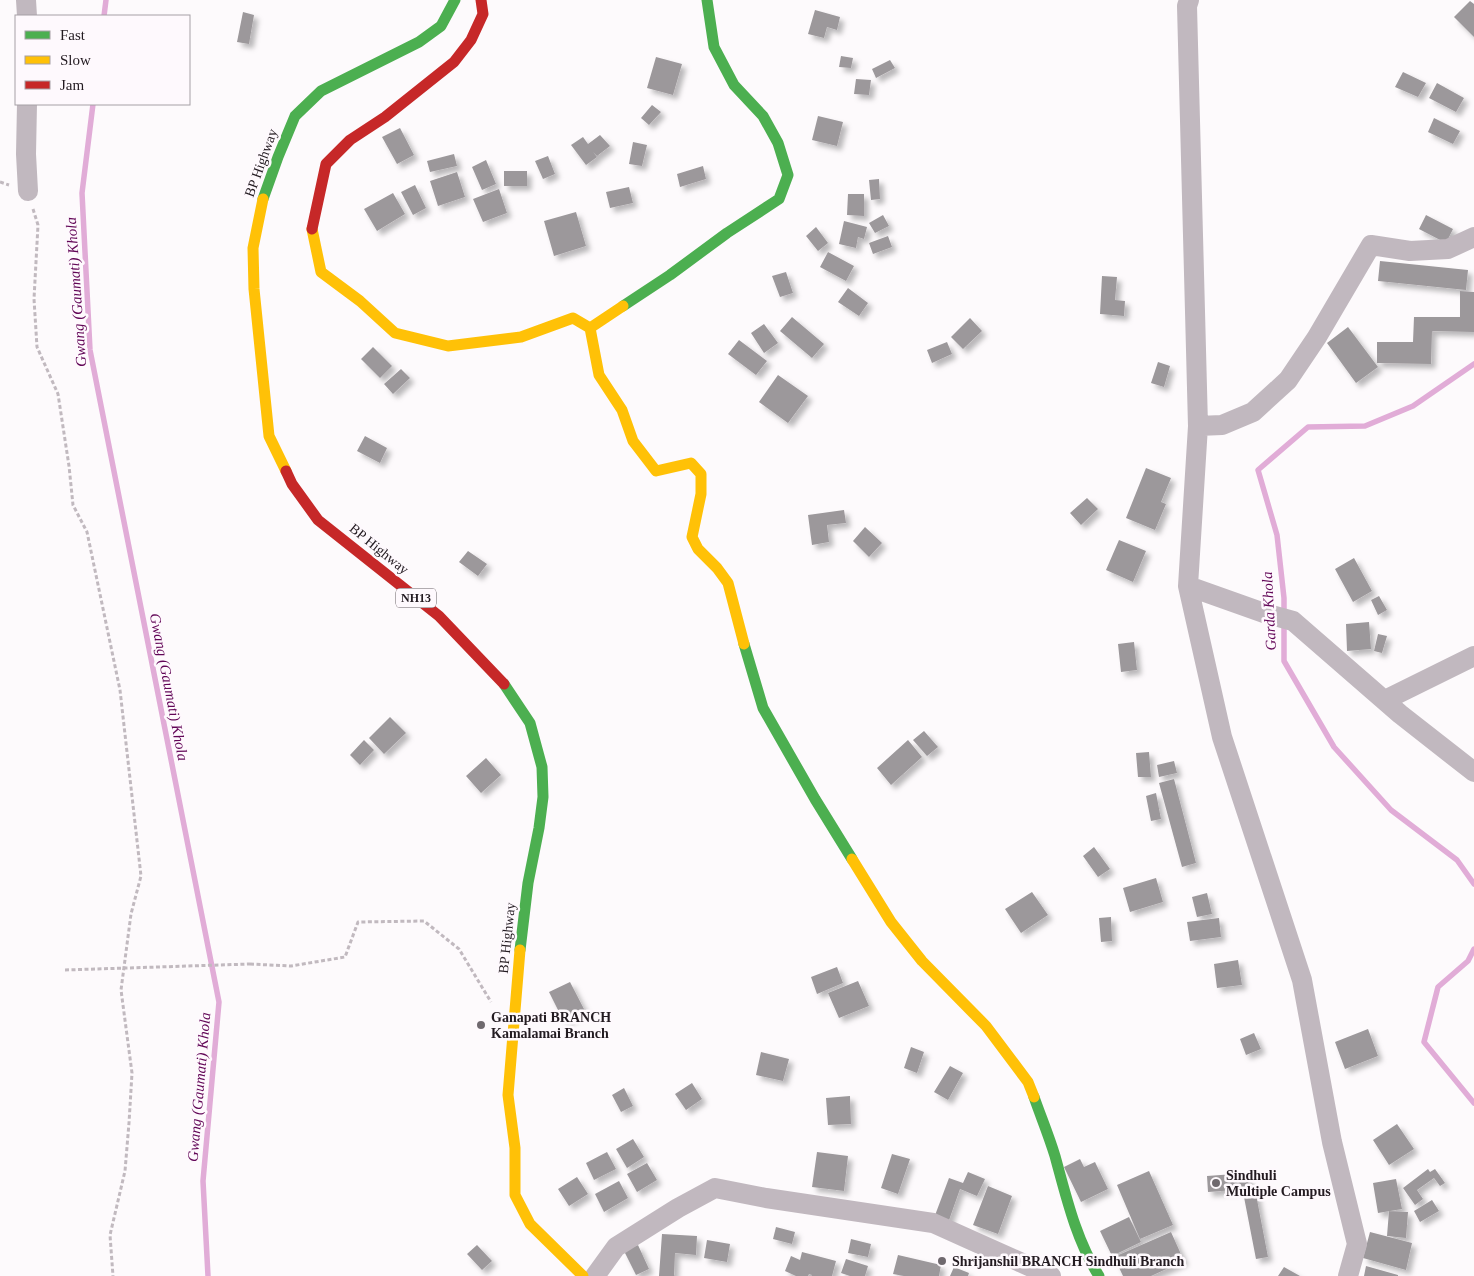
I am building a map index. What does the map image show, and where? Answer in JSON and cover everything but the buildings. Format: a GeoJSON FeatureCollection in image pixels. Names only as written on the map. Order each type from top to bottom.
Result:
{"type":"FeatureCollection","features":[{"type":"Feature","properties":{"kind":"main road","name":"BP Highway"},"geometry":{"type":"LineString","coordinates":[[455,0],[440,26],[426,37],[321,91],[295,116],[264,196],[253,248],[254,289],[269,436],[292,484],[318,520],[439,616],[502,681],[530,723],[542,767],[543,797],[528,883],[518,963],[508,1095],[515,1148],[515,1195],[530,1224],[583,1276]]}},
{"type":"Feature","properties":{"kind":"main road"},"geometry":{"type":"LineString","coordinates":[[481,0],[483,14],[471,40],[454,62],[385,117],[350,140],[326,164],[312,230],[321,272],[360,301],[395,333],[448,346],[521,337],[573,318],[590,328],[599,375],[622,410],[633,441],[656,471],[691,463],[700,474],[701,494],[692,537],[698,549],[717,568],[728,583],[744,646],[763,708],[815,799],[891,922],[922,960],[986,1026],[1028,1082],[1054,1153],[1069,1207],[1090,1262],[1100,1276]]}},
{"type":"Feature","properties":{"kind":"main road"},"geometry":{"type":"LineString","coordinates":[[590,328],[779,199],[788,175],[778,143],[763,116],[734,85],[714,48],[707,0]]}},
{"type":"Feature","properties":{"kind":"street"},"geometry":{"type":"LineString","coordinates":[[26,0],[27,15]]}},
{"type":"Feature","properties":{"kind":"street"},"geometry":{"type":"LineString","coordinates":[[1189,0],[1187,6],[1198,426],[1188,586],[1222,737],[1302,980],[1332,1142],[1357,1244],[1348,1276]]}},
{"type":"Feature","properties":{"kind":"street"},"geometry":{"type":"LineString","coordinates":[[27,105],[26,154],[28,191]]}},
{"type":"Feature","properties":{"kind":"street"},"geometry":{"type":"LineString","coordinates":[[1198,426],[1222,425],[1253,412],[1288,380],[1317,337],[1370,245],[1410,251],[1448,249],[1474,237]]}},
{"type":"Feature","properties":{"kind":"street"},"geometry":{"type":"LineString","coordinates":[[1188,586],[1264,613],[1293,621],[1400,714],[1474,772]]}},
{"type":"Feature","properties":{"kind":"street"},"geometry":{"type":"LineString","coordinates":[[1384,700],[1474,656]]}},
{"type":"Feature","properties":{"kind":"street"},"geometry":{"type":"LineString","coordinates":[[594,1276],[616,1247],[678,1208],[715,1188],[766,1198],[933,1223],[1050,1276]]}},
{"type":"Feature","properties":{"kind":"path"},"geometry":{"type":"LineString","coordinates":[[0,182],[28,191],[38,225],[34,299],[37,347],[58,394],[73,505],[87,532],[120,690],[142,876],[132,914],[121,990],[132,1073],[125,1171],[110,1235],[113,1276]]}},
{"type":"Feature","properties":{"kind":"path"},"geometry":{"type":"LineString","coordinates":[[65,970],[250,964],[291,966],[345,956],[358,922],[424,921],[459,949],[492,1003]]}},
{"type":"Feature","properties":{"kind":"waterway","name":"Gwang (Gaumati) Khola"},"geometry":{"type":"LineString","coordinates":[[104,15],[106,0]]}},
{"type":"Feature","properties":{"kind":"waterway","name":"Gwang (Gaumati) Khola"},"geometry":{"type":"LineString","coordinates":[[93,105],[82,193],[90,350],[219,1002],[203,1181],[208,1276]]}},
{"type":"Feature","properties":{"kind":"waterway","name":"Garda Khola"},"geometry":{"type":"LineString","coordinates":[[1284,614],[1277,535],[1258,470],[1308,427],[1365,426],[1413,406],[1474,364]]}},
{"type":"Feature","properties":{"kind":"waterway","name":"Garda Khola"},"geometry":{"type":"LineString","coordinates":[[1284,623],[1284,661],[1334,747],[1391,810],[1457,860],[1474,884]]}},
{"type":"Feature","properties":{"kind":"waterway","name":"Garda Khola"},"geometry":{"type":"LineString","coordinates":[[1474,949],[1468,961],[1438,987],[1424,1042],[1474,1103]]}},
{"type":"Feature","properties":{"kind":"traffic: fast"},"geometry":{"type":"LineString","coordinates":[[263,199],[295,116],[321,91],[419,42],[441,26],[455,0]]}},
{"type":"Feature","properties":{"kind":"traffic: fast"},"geometry":{"type":"LineString","coordinates":[[623,306],[779,199],[788,175],[778,143],[763,116],[734,85],[714,47],[707,0]]}},
{"type":"Feature","properties":{"kind":"traffic: fast"},"geometry":{"type":"LineString","coordinates":[[744,644],[763,708],[852,859]]}},
{"type":"Feature","properties":{"kind":"traffic: fast"},"geometry":{"type":"LineString","coordinates":[[504,684],[530,723],[542,767],[543,797],[528,883],[520,950]]}},
{"type":"Feature","properties":{"kind":"traffic: fast"},"geometry":{"type":"LineString","coordinates":[[1034,1097],[1053,1149],[1078,1233],[1099,1276]]}},
{"type":"Feature","properties":{"kind":"traffic: slow"},"geometry":{"type":"LineString","coordinates":[[263,199],[253,248],[254,289],[269,436],[286,471]]}},
{"type":"Feature","properties":{"kind":"traffic: slow"},"geometry":{"type":"LineString","coordinates":[[312,229],[321,272],[360,301],[395,333],[448,346],[521,337],[573,318],[590,328],[623,306]]}},
{"type":"Feature","properties":{"kind":"traffic: slow"},"geometry":{"type":"LineString","coordinates":[[590,328],[599,375],[622,410],[633,441],[656,471],[691,463],[701,474],[701,494],[692,537],[698,549],[717,568],[728,583],[744,644]]}},
{"type":"Feature","properties":{"kind":"traffic: slow"},"geometry":{"type":"LineString","coordinates":[[852,859],[891,922],[922,961],[986,1026],[1028,1082],[1034,1097]]}},
{"type":"Feature","properties":{"kind":"traffic: slow"},"geometry":{"type":"LineString","coordinates":[[520,950],[508,1095],[515,1148],[515,1195],[530,1224],[583,1276]]}},
{"type":"Feature","properties":{"kind":"traffic: jam"},"geometry":{"type":"LineString","coordinates":[[312,229],[326,164],[350,140],[385,117],[454,62],[471,40],[483,14],[481,0]]}},
{"type":"Feature","properties":{"kind":"traffic: jam"},"geometry":{"type":"LineString","coordinates":[[286,471],[292,484],[318,520],[439,616],[504,684]]}},
{"type":"Feature","properties":{"kind":"place","name":"Ganapati BRANCH Kamalamai Branch"},"geometry":{"type":"Point","coordinates":[481,1025]}},
{"type":"Feature","properties":{"kind":"place","name":"Sindhuli Multiple Campus"},"geometry":{"type":"Point","coordinates":[1216,1183]}},
{"type":"Feature","properties":{"kind":"place","name":"Shrijanshil BRANCH Sindhuli Branch"},"geometry":{"type":"Point","coordinates":[942,1261]}}]}
